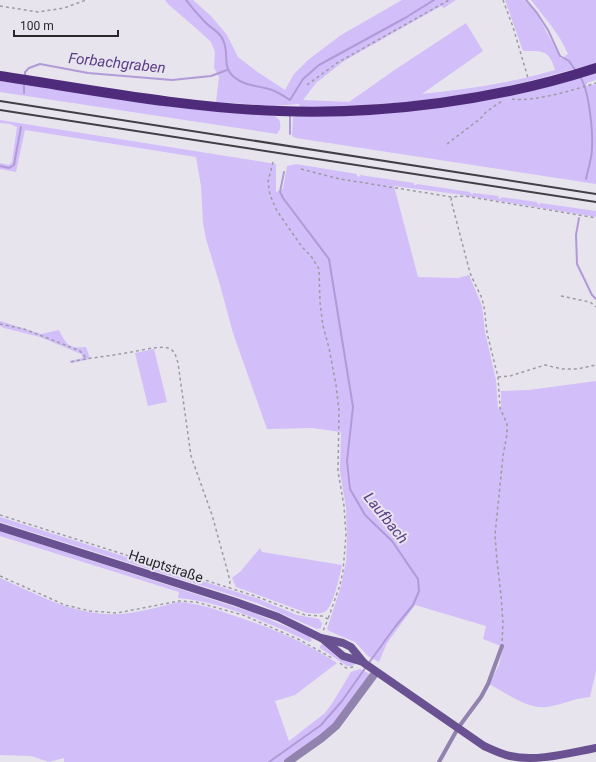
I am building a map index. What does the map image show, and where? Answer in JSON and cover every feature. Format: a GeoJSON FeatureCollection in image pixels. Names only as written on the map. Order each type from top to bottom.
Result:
{"type":"FeatureCollection","features":[{"type":"Feature","properties":{"kind":"main road"},"geometry":{"type":"LineString","coordinates":[[0,76],[156,100],[220,107],[301,111],[380,109],[431,104],[490,94],[596,68]]}},
{"type":"Feature","properties":{"kind":"street","name":"Hauptstraße"},"geometry":{"type":"LineString","coordinates":[[0,527],[236,602],[343,643],[356,651],[368,666],[484,746],[506,755],[545,759],[596,748]]}},
{"type":"Feature","properties":{"kind":"street"},"geometry":{"type":"LineString","coordinates":[[288,762],[336,726],[368,666]]}},
{"type":"Feature","properties":{"kind":"lane"},"geometry":{"type":"LineString","coordinates":[[439,762],[458,728],[481,698],[488,684],[502,646]]}},
{"type":"Feature","properties":{"kind":"path"},"geometry":{"type":"LineString","coordinates":[[0,6],[38,12],[64,8],[86,0]]}},
{"type":"Feature","properties":{"kind":"path"},"geometry":{"type":"LineString","coordinates":[[307,85],[337,63],[449,0]]}},
{"type":"Feature","properties":{"kind":"path"},"geometry":{"type":"LineString","coordinates":[[503,0],[513,27],[528,78]]}},
{"type":"Feature","properties":{"kind":"path"},"geometry":{"type":"LineString","coordinates":[[508,99],[520,101],[596,83]]}},
{"type":"Feature","properties":{"kind":"path"},"geometry":{"type":"LineString","coordinates":[[447,144],[481,118],[486,112],[503,101]]}},
{"type":"Feature","properties":{"kind":"path"},"geometry":{"type":"LineString","coordinates":[[273,162],[268,182],[270,195],[277,211],[319,269],[320,302],[323,326],[329,348],[338,405],[338,470],[344,506],[346,535],[343,571],[340,585],[322,634]]}},
{"type":"Feature","properties":{"kind":"path"},"geometry":{"type":"LineString","coordinates":[[301,169],[340,179],[452,196],[465,196],[596,218]]}},
{"type":"Feature","properties":{"kind":"path"},"geometry":{"type":"LineString","coordinates":[[452,196],[451,204],[470,273],[484,306],[487,333],[498,377],[500,408],[506,424],[507,434],[503,456],[495,535],[502,602],[502,646]]}},
{"type":"Feature","properties":{"kind":"path"},"geometry":{"type":"LineString","coordinates":[[561,296],[590,302],[596,307]]}},
{"type":"Feature","properties":{"kind":"path"},"geometry":{"type":"LineString","coordinates":[[0,324],[24,329],[50,339],[80,351],[86,358]]}},
{"type":"Feature","properties":{"kind":"path"},"geometry":{"type":"LineString","coordinates":[[70,362],[86,358],[159,347],[169,348],[175,352],[178,363],[191,456],[212,515],[230,581],[229,588]]}},
{"type":"Feature","properties":{"kind":"path"},"geometry":{"type":"LineString","coordinates":[[498,377],[510,376],[545,365],[562,369],[577,369],[596,365]]}},
{"type":"Feature","properties":{"kind":"path"},"geometry":{"type":"LineString","coordinates":[[0,515],[267,600],[305,615],[322,616],[328,619]]}},
{"type":"Feature","properties":{"kind":"path"},"geometry":{"type":"LineString","coordinates":[[0,576],[65,605],[90,611],[117,613],[179,601],[196,602],[243,615],[275,628],[325,653],[346,668],[368,666]]}},
{"type":"Feature","properties":{"kind":"shaded area"},"geometry":{"type":"Polygon","coordinates":[[[165,0],[193,0],[211,16],[227,35],[238,57],[285,90],[294,74],[308,60],[341,35],[402,0],[456,0],[444,8],[441,6],[344,61],[316,83],[303,100],[349,102],[466,23],[483,51],[422,94],[506,82],[555,70],[550,58],[544,53],[540,51],[523,51],[505,0],[524,0],[537,14],[561,59],[568,54],[564,46],[531,0],[596,0],[596,63],[498,88],[415,101],[369,105],[300,107],[299,104],[274,106],[216,102],[219,77],[214,68],[215,52],[211,42],[165,0]]]}},
{"type":"Feature","properties":{"kind":"shaded area"},"geometry":{"type":"Polygon","coordinates":[[[596,73],[596,80],[587,83],[586,86],[596,84],[596,184],[296,138],[292,136],[293,117],[348,114],[596,73]]]}},
{"type":"Feature","properties":{"kind":"shaded area"},"geometry":{"type":"Polygon","coordinates":[[[0,81],[224,112],[274,116],[280,121],[280,129],[277,134],[0,92],[0,81]]]}},
{"type":"Feature","properties":{"kind":"shaded area"},"geometry":{"type":"Polygon","coordinates":[[[0,120],[276,164],[276,192],[283,189],[287,166],[296,164],[357,174],[359,177],[360,175],[414,183],[414,185],[417,184],[470,192],[471,194],[499,196],[498,198],[501,199],[501,197],[537,202],[540,205],[540,203],[596,211],[596,217],[456,194],[394,186],[418,277],[458,278],[469,275],[482,306],[485,332],[496,380],[498,409],[501,407],[501,391],[529,390],[596,381],[596,671],[590,697],[547,707],[532,706],[517,700],[489,684],[499,665],[503,647],[483,639],[486,626],[415,605],[387,643],[379,662],[368,656],[355,642],[329,631],[327,629],[341,586],[346,562],[346,508],[340,471],[341,432],[312,428],[267,429],[233,333],[206,239],[203,223],[201,186],[196,157],[25,130],[16,172],[0,169],[0,163],[9,165],[12,162],[17,127],[10,124],[0,123],[0,120]]]}},
{"type":"Feature","properties":{"kind":"shaded area"},"geometry":{"type":"Polygon","coordinates":[[[0,321],[41,334],[59,330],[69,345],[86,347],[90,359],[72,363],[69,361],[83,358],[81,354],[40,337],[4,328],[0,326],[0,321]]]}},
{"type":"Feature","properties":{"kind":"shaded area"},"geometry":{"type":"Polygon","coordinates":[[[154,349],[167,402],[148,406],[135,353],[154,349]]]}},
{"type":"Feature","properties":{"kind":"shaded area"},"geometry":{"type":"Polygon","coordinates":[[[0,517],[256,598],[297,615],[319,619],[322,623],[321,628],[317,629],[257,603],[0,522],[0,517]]]}},
{"type":"Feature","properties":{"kind":"shaded area"},"geometry":{"type":"Polygon","coordinates":[[[0,531],[254,613],[309,636],[312,640],[310,642],[228,608],[178,598],[179,592],[0,536],[0,531]]]}},
{"type":"Feature","properties":{"kind":"shaded area"},"geometry":{"type":"Polygon","coordinates":[[[260,548],[262,552],[342,565],[334,597],[329,608],[324,612],[307,613],[236,587],[232,578],[241,571],[260,548]]]}},
{"type":"Feature","properties":{"kind":"shaded area"},"geometry":{"type":"Polygon","coordinates":[[[0,578],[58,603],[87,612],[118,614],[148,610],[178,602],[198,605],[257,624],[312,648],[337,663],[295,695],[275,701],[289,741],[325,713],[351,672],[360,669],[370,674],[335,722],[319,737],[283,762],[64,762],[64,758],[49,762],[31,756],[0,755],[0,578]]]}},
{"type":"Feature","properties":{"kind":"shaded area"},"geometry":{"type":"Polygon","coordinates":[[[322,644],[356,663],[352,666],[347,666],[320,648],[322,644]]]}},
{"type":"Feature","properties":{"kind":"waterway","name":"Laufbach"},"geometry":{"type":"LineString","coordinates":[[186,0],[203,20],[222,37],[226,50],[228,69],[234,77],[243,83],[267,88],[290,100]]}},
{"type":"Feature","properties":{"kind":"waterway"},"geometry":{"type":"LineString","coordinates":[[290,100],[303,79],[319,65],[405,18],[434,0]]}},
{"type":"Feature","properties":{"kind":"waterway"},"geometry":{"type":"LineString","coordinates":[[526,0],[548,30],[560,56],[569,61],[576,71]]}},
{"type":"Feature","properties":{"kind":"waterway","name":"Forbachgraben"},"geometry":{"type":"LineString","coordinates":[[25,76],[25,72],[29,68],[40,64],[88,73],[172,80],[211,76],[227,70]]}},
{"type":"Feature","properties":{"kind":"waterway"},"geometry":{"type":"LineString","coordinates":[[580,77],[586,91],[592,131],[592,152],[586,179]]}},
{"type":"Feature","properties":{"kind":"waterway","name":"Forbachgraben"},"geometry":{"type":"LineString","coordinates":[[24,82],[24,93]]}},
{"type":"Feature","properties":{"kind":"waterway","name":"Laufbach"},"geometry":{"type":"LineString","coordinates":[[290,113],[290,134]]}},
{"type":"Feature","properties":{"kind":"waterway","name":"Forbachgraben"},"geometry":{"type":"LineString","coordinates":[[0,166],[9,168],[14,165],[21,127]]}},
{"type":"Feature","properties":{"kind":"waterway","name":"Laufbach"},"geometry":{"type":"LineString","coordinates":[[284,172],[280,192],[283,198],[329,259],[353,407],[347,461],[350,489],[365,515],[392,541],[418,579],[419,591],[413,605],[368,664]]}},
{"type":"Feature","properties":{"kind":"waterway"},"geometry":{"type":"LineString","coordinates":[[579,218],[576,235],[577,264],[592,295],[596,299]]}},
{"type":"Feature","properties":{"kind":"waterway","name":"Laufbach"},"geometry":{"type":"LineString","coordinates":[[269,762],[321,725],[342,701],[366,667]]}},
{"type":"Feature","properties":{"kind":"railway"},"geometry":{"type":"LineString","coordinates":[[0,101],[596,194]]}},
{"type":"Feature","properties":{"kind":"railway"},"geometry":{"type":"LineString","coordinates":[[0,110],[596,202]]}}]}
